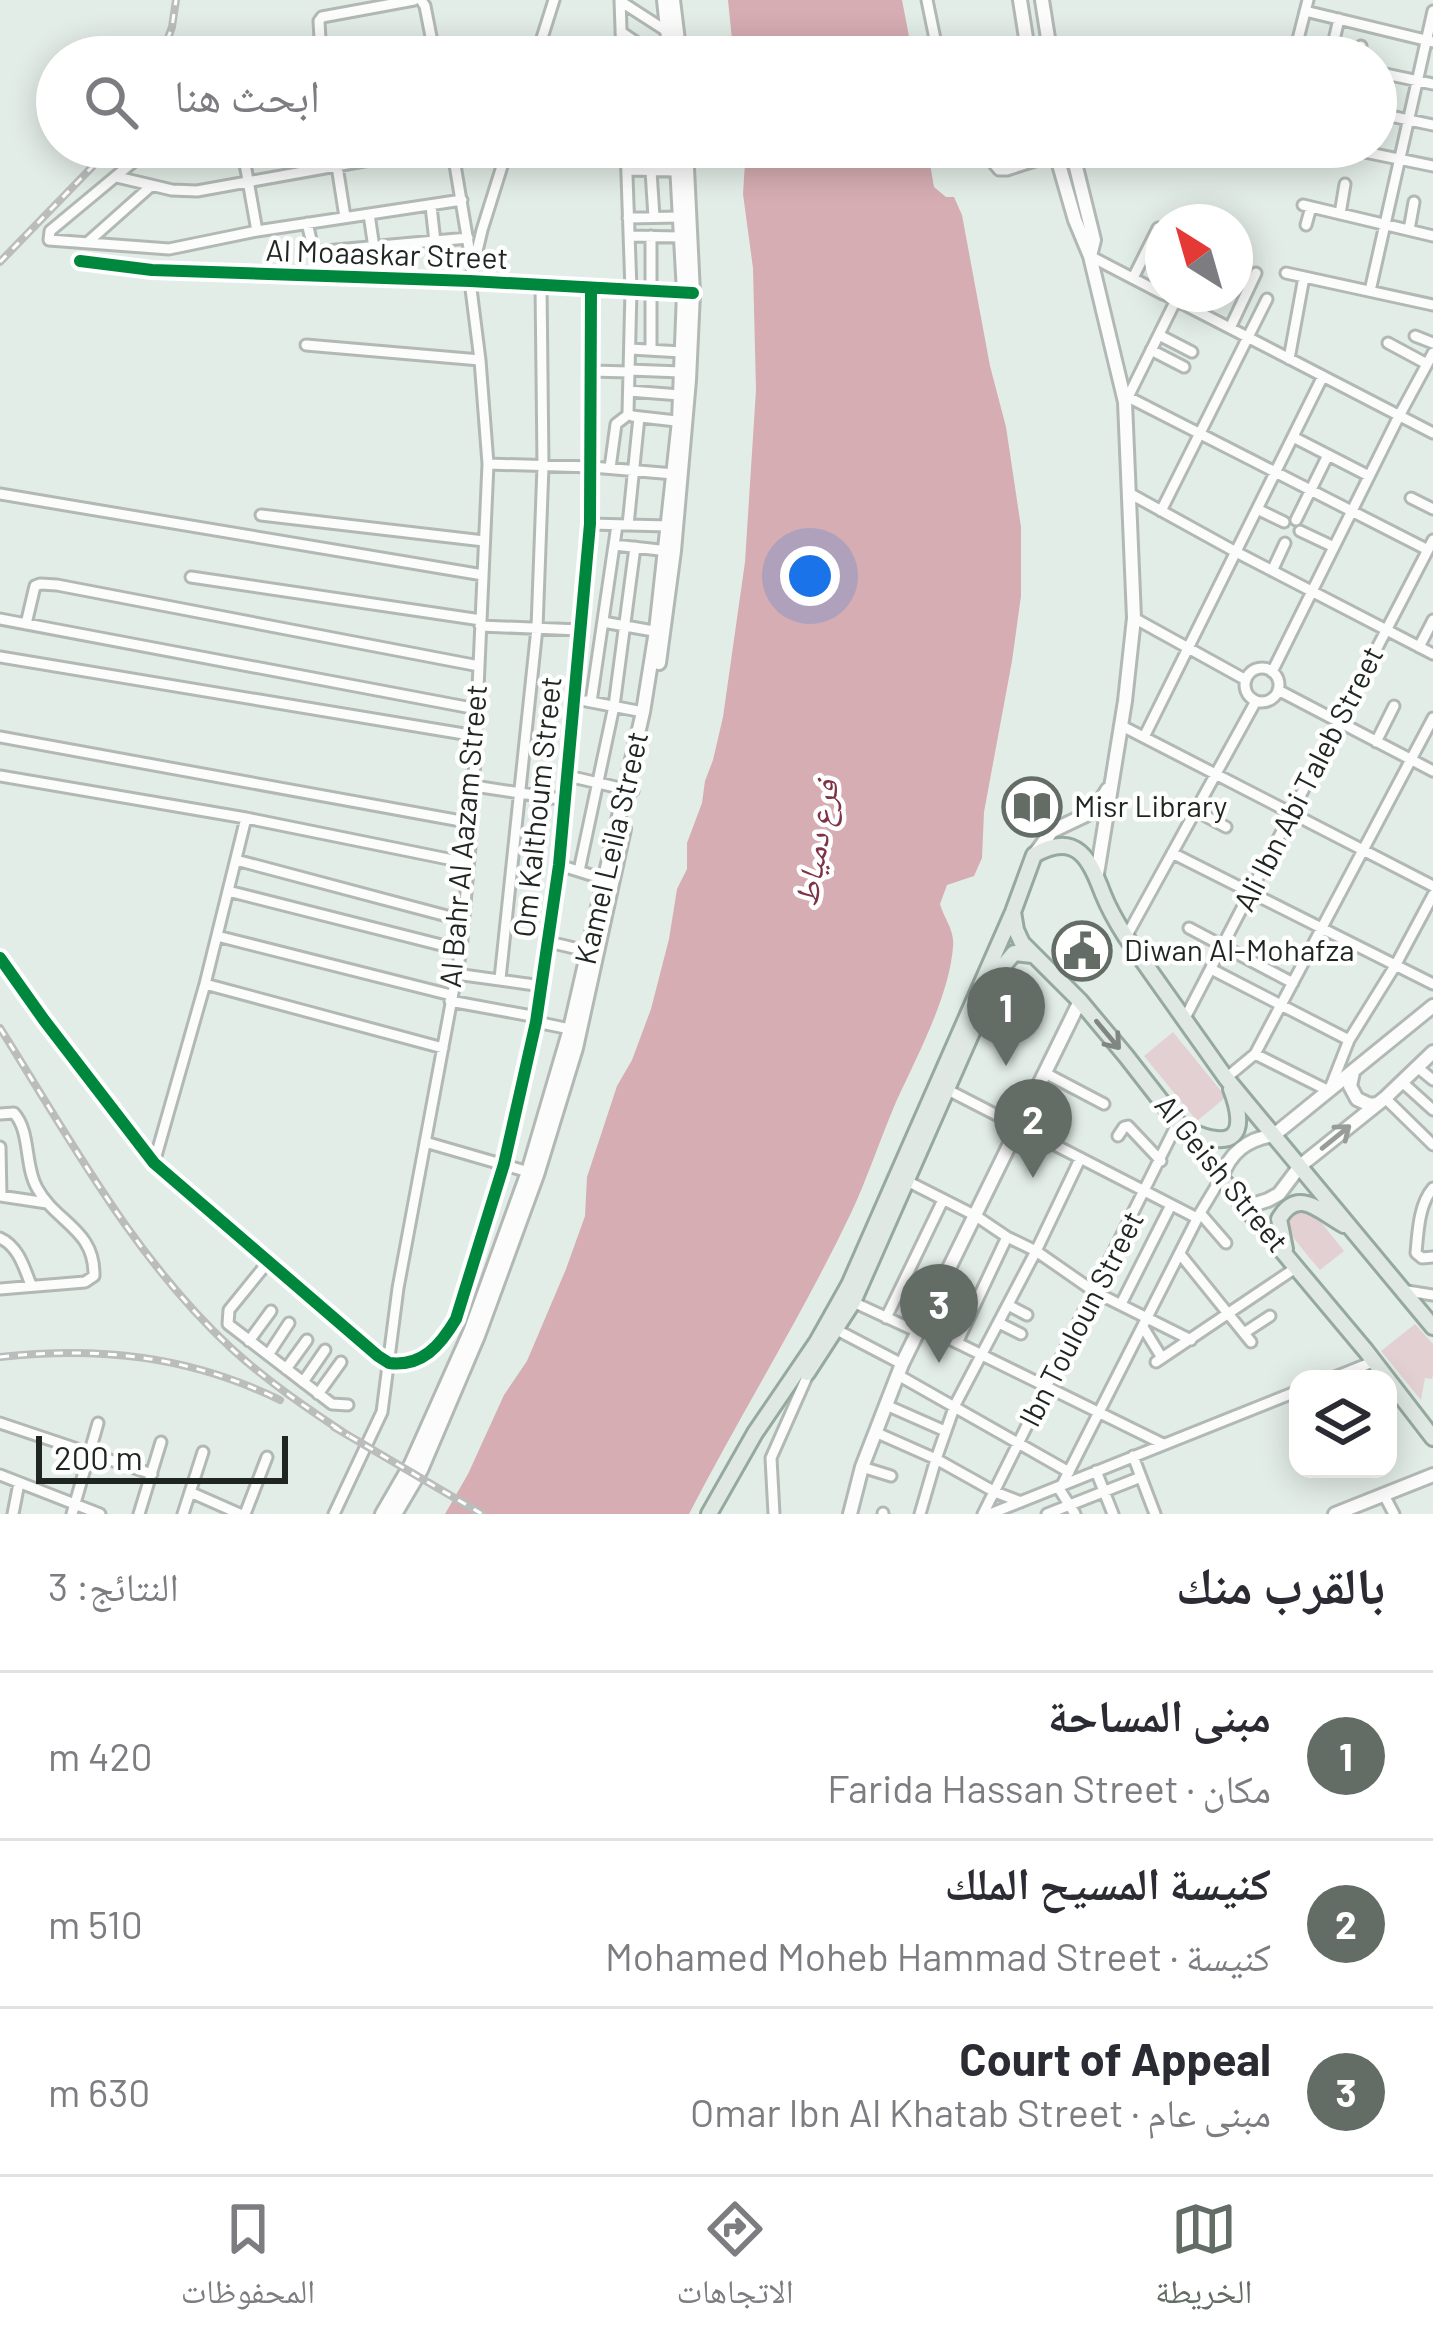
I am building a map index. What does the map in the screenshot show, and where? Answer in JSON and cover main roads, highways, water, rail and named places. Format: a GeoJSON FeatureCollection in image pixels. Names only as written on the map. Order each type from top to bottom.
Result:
{"type":"FeatureCollection","features":[{"type":"Feature","properties":{"kind":"main road"},"geometry":{"type":"LineString","coordinates":[[709,1514],[850,1285],[1034,854],[1052,847],[1070,848],[1087,858],[1126,937],[1226,1078],[1433,1327]]}},
{"type":"Feature","properties":{"kind":"main road","name":"Al Geish Street"},"geometry":{"type":"LineString","coordinates":[[1012,912],[1016,930],[1032,955],[1079,1001],[1433,1438]]}},
{"type":"Feature","properties":{"kind":"main road"},"geometry":{"type":"LineString","coordinates":[[718,1514],[761,1439],[854,1302],[991,987],[1014,953],[1032,955]]}},
{"type":"Feature","properties":{"kind":"main road"},"geometry":{"type":"LineString","coordinates":[[1181,1125],[1213,1141],[1233,1135],[1240,1115],[1226,1078]]}},
{"type":"Feature","properties":{"kind":"main road"},"geometry":{"type":"LineString","coordinates":[[1292,1261],[1279,1219],[1287,1206],[1309,1204],[1353,1231]]}},
{"type":"Feature","properties":{"kind":"water"},"geometry":{"type":"Polygon","coordinates":[[[728,0],[902,0],[909,36],[732,36],[728,0]]]}},
{"type":"Feature","properties":{"kind":"water","name":"فرع دمياط"},"geometry":{"type":"Polygon","coordinates":[[[745,168],[931,168],[934,187],[954,197],[962,215],[1006,427],[1021,527],[1021,596],[984,812],[982,858],[974,876],[947,885],[940,904],[953,941],[945,986],[857,1199],[689,1514],[445,1514],[504,1395],[527,1361],[585,1216],[587,1177],[617,1086],[651,1009],[677,889],[687,869],[687,843],[723,717],[745,562],[756,390],[753,268],[743,194],[745,168]]]}},
{"type":"Feature","properties":{"kind":"railway"},"geometry":{"type":"LineString","coordinates":[[169,36],[176,0]]}},
{"type":"Feature","properties":{"kind":"railway"},"geometry":{"type":"LineString","coordinates":[[0,262],[91,168]]}},
{"type":"Feature","properties":{"kind":"railway"},"geometry":{"type":"LineString","coordinates":[[0,1028],[105,1196],[164,1276],[245,1360],[349,1436]]}},
{"type":"Feature","properties":{"kind":"railway"},"geometry":{"type":"LineString","coordinates":[[0,1357],[73,1353],[143,1358],[212,1373],[280,1400]]}},
{"type":"Feature","properties":{"kind":"railway"},"geometry":{"type":"LineString","coordinates":[[334,1427],[482,1514]]}},
{"type":"Feature","properties":{"kind":"place","name":"Misr Library"},"geometry":{"type":"Point","coordinates":[1032,807]}},
{"type":"Feature","properties":{"kind":"place","name":"Diwan Al-Mohafza"},"geometry":{"type":"Point","coordinates":[1082,951]}},
{"type":"Feature","properties":{"kind":"place","name":"مبنى المساحة"},"geometry":{"type":"Point","coordinates":[1006,1066]}},
{"type":"Feature","properties":{"kind":"place","name":"كنيسة المسيح الملك"},"geometry":{"type":"Point","coordinates":[1033,1178]}},
{"type":"Feature","properties":{"kind":"place","name":"Court of Appeal"},"geometry":{"type":"Point","coordinates":[939,1363]}}]}
